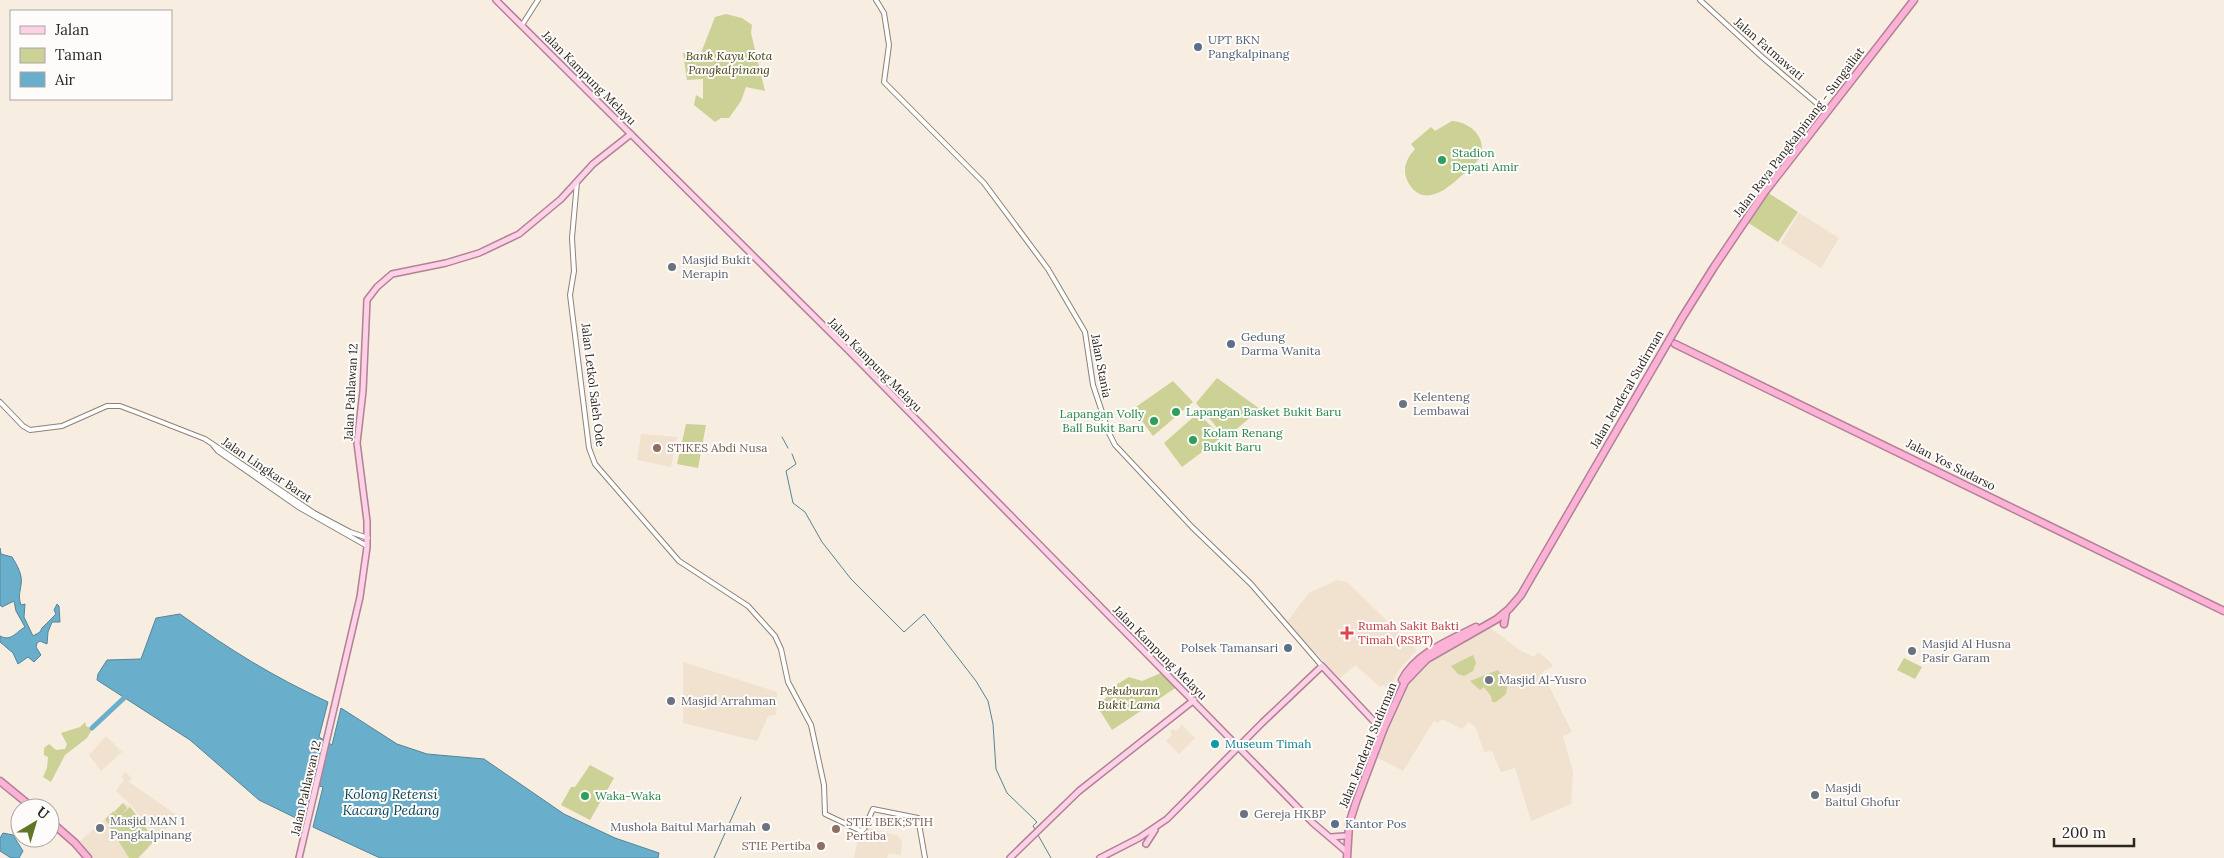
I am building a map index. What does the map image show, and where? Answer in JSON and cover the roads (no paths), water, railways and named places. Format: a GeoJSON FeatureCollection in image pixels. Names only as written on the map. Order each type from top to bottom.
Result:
{"type":"FeatureCollection","features":[{"type":"Feature","properties":{"kind":"highway","name":"Jalan Raya Pangkalpinang - Sungailiat"},"geometry":{"type":"LineString","coordinates":[[1674,332],[1756,204],[1914,0]]}},
{"type":"Feature","properties":{"kind":"highway","name":"Jalan Jenderal Sudirman"},"geometry":{"type":"LineString","coordinates":[[1382,730],[1405,682],[1415,670],[1439,651],[1506,612],[1520,592],[1612,435],[1671,342],[1674,332]]}},
{"type":"Feature","properties":{"kind":"highway","name":"Jalan Yos Sudarso"},"geometry":{"type":"LineString","coordinates":[[1671,342],[2224,611]]}},
{"type":"Feature","properties":{"kind":"highway","name":"Jalan Jenderal Sudirman"},"geometry":{"type":"LineString","coordinates":[[1345,855],[1344,836],[1359,789],[1382,730],[1410,669],[1441,644],[1495,616],[1520,592]]}},
{"type":"Feature","properties":{"kind":"highway"},"geometry":{"type":"LineString","coordinates":[[1504,624],[1506,612]]}},
{"type":"Feature","properties":{"kind":"highway"},"geometry":{"type":"LineString","coordinates":[[0,781],[20,798]]}},
{"type":"Feature","properties":{"kind":"highway","name":"Jalan Jenderal Sudirman"},"geometry":{"type":"LineString","coordinates":[[1345,855],[1352,810]]}},
{"type":"Feature","properties":{"kind":"highway"},"geometry":{"type":"LineString","coordinates":[[60,830],[88,858]]}},
{"type":"Feature","properties":{"kind":"main road","name":"Jalan Kampung Melayu"},"geometry":{"type":"LineString","coordinates":[[496,0],[632,134],[1313,823],[1331,837],[1345,855]]}},
{"type":"Feature","properties":{"kind":"main road","name":"Jalan Pahlawan 12"},"geometry":{"type":"LineString","coordinates":[[299,858],[360,597],[367,547],[368,538],[357,443],[363,391],[365,306],[370,296],[395,273],[479,253],[519,234],[555,205],[603,155],[632,134]]}},
{"type":"Feature","properties":{"kind":"main road"},"geometry":{"type":"LineString","coordinates":[[1100,858],[1139,838],[1167,819],[1322,666],[1382,730]]}},
{"type":"Feature","properties":{"kind":"main road"},"geometry":{"type":"LineString","coordinates":[[1010,858],[1063,806],[1194,701]]}},
{"type":"Feature","properties":{"kind":"main road"},"geometry":{"type":"LineString","coordinates":[[1146,844],[1158,825]]}},
{"type":"Feature","properties":{"kind":"main road"},"geometry":{"type":"LineString","coordinates":[[1331,837],[1344,836]]}},
{"type":"Feature","properties":{"kind":"street"},"geometry":{"type":"LineString","coordinates":[[522,25],[538,0]]}},
{"type":"Feature","properties":{"kind":"street","name":"Jalan Stania"},"geometry":{"type":"LineString","coordinates":[[876,0],[884,14],[889,44],[884,82],[984,183],[1048,270],[1085,332],[1093,385],[1113,441],[1192,527],[1251,584],[1322,666]]}},
{"type":"Feature","properties":{"kind":"street","name":"Jalan Fatmawati"},"geometry":{"type":"LineString","coordinates":[[1700,0],[1762,57],[1827,112]]}},
{"type":"Feature","properties":{"kind":"street","name":"Jalan Letkol Saleh Ode"},"geometry":{"type":"LineString","coordinates":[[577,181],[572,238],[574,271],[570,295],[589,448],[595,464],[679,561],[748,606],[775,636],[781,649],[788,682],[811,725],[824,781],[824,812],[828,816],[860,831],[864,829],[872,809],[918,818],[925,858]]}},
{"type":"Feature","properties":{"kind":"street"},"geometry":{"type":"LineString","coordinates":[[0,402],[23,426],[30,430],[62,426],[107,406],[120,406],[193,434],[213,445]]}},
{"type":"Feature","properties":{"kind":"street","name":"Jalan Lingkar Barat"},"geometry":{"type":"LineString","coordinates":[[213,445],[314,513],[350,532],[368,538]]}},
{"type":"Feature","properties":{"kind":"street","name":"Jalan Lingkar Barat"},"geometry":{"type":"LineString","coordinates":[[213,445],[218,451],[300,508],[367,547]]}},
{"type":"Feature","properties":{"kind":"water"},"geometry":{"type":"Polygon","coordinates":[[[0,548],[1,554],[12,557],[19,570],[21,578],[20,602],[21,605],[25,604],[24,617],[33,636],[40,632],[56,614],[54,610],[57,604],[59,606],[60,622],[52,622],[48,632],[47,644],[40,641],[37,643],[36,647],[41,655],[34,662],[28,657],[18,664],[13,653],[0,642],[0,636],[7,638],[13,636],[25,627],[16,611],[14,601],[2,607],[0,605],[0,548]]]}},
{"type":"Feature","properties":{"kind":"water","name":"Kolong Retensi Kacang Pedang"},"geometry":{"type":"Polygon","coordinates":[[[180,614],[252,662],[328,702],[319,737],[332,745],[341,708],[397,744],[427,754],[484,759],[564,814],[615,838],[659,853],[658,858],[380,858],[313,827],[323,787],[311,784],[302,821],[259,800],[190,740],[97,680],[98,674],[107,660],[141,659],[156,618],[180,614]]]}},
{"type":"Feature","properties":{"kind":"water"},"geometry":{"type":"Polygon","coordinates":[[[3,833],[10,834],[10,848],[21,848],[23,851],[19,858],[11,858],[0,851],[0,838],[3,833]]]}},
{"type":"Feature","properties":{"kind":"waterway"},"geometry":{"type":"LineString","coordinates":[[782,437],[788,448]]}},
{"type":"Feature","properties":{"kind":"waterway"},"geometry":{"type":"LineString","coordinates":[[792,454],[796,464],[786,471],[793,503],[805,512],[822,542],[851,579],[904,632],[924,614],[976,681],[988,701],[993,724],[996,769],[1007,793],[1037,822],[1033,826],[1036,831]]}},
{"type":"Feature","properties":{"kind":"waterway"},"geometry":{"type":"LineString","coordinates":[[92,728],[124,698]]}},
{"type":"Feature","properties":{"kind":"waterway"},"geometry":{"type":"LineString","coordinates":[[714,858],[741,797]]}},
{"type":"Feature","properties":{"kind":"waterway"},"geometry":{"type":"LineString","coordinates":[[1038,835],[1051,858]]}},
{"type":"Feature","properties":{"kind":"place","name":"UPT BKN Pangkalpinang"},"geometry":{"type":"Point","coordinates":[1198,47]}},
{"type":"Feature","properties":{"kind":"place","name":"Stadion Depati Amir"},"geometry":{"type":"Point","coordinates":[1442,160]}},
{"type":"Feature","properties":{"kind":"place","name":"Masjid Bukit Merapin"},"geometry":{"type":"Point","coordinates":[672,267]}},
{"type":"Feature","properties":{"kind":"place","name":"Gedung Darma Wanita"},"geometry":{"type":"Point","coordinates":[1231,344]}},
{"type":"Feature","properties":{"kind":"place","name":"Kelenteng Lembawai"},"geometry":{"type":"Point","coordinates":[1403,404]}},
{"type":"Feature","properties":{"kind":"place","name":"Lapangan Basket Bukit Baru"},"geometry":{"type":"Point","coordinates":[1176,412]}},
{"type":"Feature","properties":{"kind":"place","name":"Lapangan Volly Ball Bukit Baru"},"geometry":{"type":"Point","coordinates":[1154,421]}},
{"type":"Feature","properties":{"kind":"place","name":"Kolam Renang Bukit Baru"},"geometry":{"type":"Point","coordinates":[1193,440]}},
{"type":"Feature","properties":{"kind":"place","name":"STIKES Abdi Nusa"},"geometry":{"type":"Point","coordinates":[657,448]}},
{"type":"Feature","properties":{"kind":"place","name":"Rumah Sakit Bakti Timah (RSBT)"},"geometry":{"type":"Point","coordinates":[1347,633]}},
{"type":"Feature","properties":{"kind":"place","name":"Polsek Tamansari"},"geometry":{"type":"Point","coordinates":[1288,648]}},
{"type":"Feature","properties":{"kind":"place","name":"Masjid Al Husna Pasir Garam"},"geometry":{"type":"Point","coordinates":[1912,651]}},
{"type":"Feature","properties":{"kind":"place","name":"Masjid Al-Yusro"},"geometry":{"type":"Point","coordinates":[1489,680]}},
{"type":"Feature","properties":{"kind":"place","name":"Masjid Arrahman"},"geometry":{"type":"Point","coordinates":[671,701]}},
{"type":"Feature","properties":{"kind":"place","name":"Museum Timah"},"geometry":{"type":"Point","coordinates":[1215,744]}},
{"type":"Feature","properties":{"kind":"place","name":"Masjdi Baitul Ghofur"},"geometry":{"type":"Point","coordinates":[1815,795]}},
{"type":"Feature","properties":{"kind":"place","name":"Waka-Waka"},"geometry":{"type":"Point","coordinates":[585,796]}},
{"type":"Feature","properties":{"kind":"place","name":"Gereja HKBP"},"geometry":{"type":"Point","coordinates":[1244,814]}},
{"type":"Feature","properties":{"kind":"place","name":"Kantor Pos"},"geometry":{"type":"Point","coordinates":[1335,824]}},
{"type":"Feature","properties":{"kind":"place","name":"Mushola Baitul Marhamah"},"geometry":{"type":"Point","coordinates":[766,827]}},
{"type":"Feature","properties":{"kind":"place","name":"Masjid MAN 1 Pangkalpinang"},"geometry":{"type":"Point","coordinates":[100,828]}},
{"type":"Feature","properties":{"kind":"place","name":"STIE IBEK;STIH Pertiba"},"geometry":{"type":"Point","coordinates":[836,829]}},
{"type":"Feature","properties":{"kind":"place","name":"STIE Pertiba"},"geometry":{"type":"Point","coordinates":[821,846]}},
{"type":"Feature","properties":{"kind":"park label","name":"Bank Kayu Kota Pangkalpinang"},"geometry":{"type":"Point","coordinates":[729,63]}},
{"type":"Feature","properties":{"kind":"park label","name":"Pekuburan Bukit Lama"},"geometry":{"type":"Point","coordinates":[1129,698]}}]}
